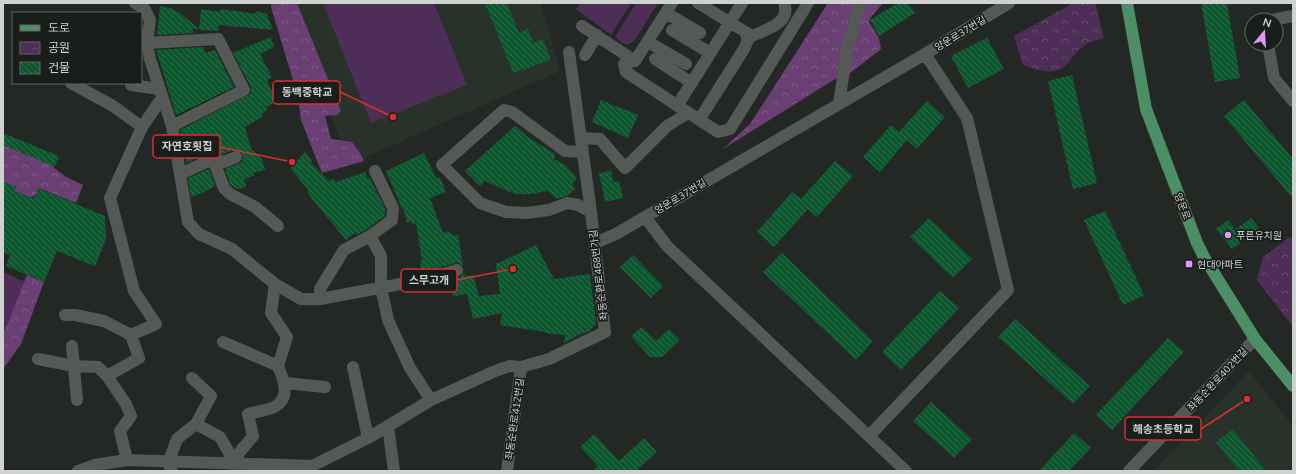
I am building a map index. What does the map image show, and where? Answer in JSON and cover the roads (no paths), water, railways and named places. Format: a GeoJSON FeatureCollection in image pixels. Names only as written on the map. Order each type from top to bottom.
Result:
{"type":"FeatureCollection","features":[{"type":"Feature","properties":{"kind":"main road","name":"양운로"},"geometry":{"type":"LineString","coordinates":[[1127,3],[1146,109],[1197,242],[1204,257],[1255,339],[1293,386]]}},
{"type":"Feature","properties":{"kind":"street"},"geometry":{"type":"LineString","coordinates":[[134,3],[144,8],[150,20],[147,43],[150,59],[172,126],[188,222],[199,234],[232,249],[275,284],[301,299],[320,299],[428,279],[457,270]]}},
{"type":"Feature","properties":{"kind":"street"},"geometry":{"type":"LineString","coordinates":[[698,3],[752,36],[777,24],[784,17],[784,3]]}},
{"type":"Feature","properties":{"kind":"street"},"geometry":{"type":"LineString","coordinates":[[677,106],[742,3]]}},
{"type":"Feature","properties":{"kind":"street"},"geometry":{"type":"LineString","coordinates":[[698,28],[669,8],[635,61],[624,64],[626,72],[718,132],[730,129],[808,3]]}},
{"type":"Feature","properties":{"kind":"street"},"geometry":{"type":"LineString","coordinates":[[839,104],[847,50],[860,3]]}},
{"type":"Feature","properties":{"kind":"street","name":"양운로37번길"},"geometry":{"type":"LineString","coordinates":[[906,471],[667,246],[645,217],[925,54],[1009,3]]}},
{"type":"Feature","properties":{"kind":"street"},"geometry":{"type":"LineString","coordinates":[[582,26],[635,61]]}},
{"type":"Feature","properties":{"kind":"street"},"geometry":{"type":"LineString","coordinates":[[699,120],[744,49],[748,40],[745,32]]}},
{"type":"Feature","properties":{"kind":"street"},"geometry":{"type":"LineString","coordinates":[[585,55],[597,35]]}},
{"type":"Feature","properties":{"kind":"street"},"geometry":{"type":"LineString","coordinates":[[147,43],[218,39],[244,90],[172,126]]}},
{"type":"Feature","properties":{"kind":"street"},"geometry":{"type":"LineString","coordinates":[[648,42],[710,53]]}},
{"type":"Feature","properties":{"kind":"street","name":"좌동순환로468번가길"},"geometry":{"type":"LineString","coordinates":[[78,471],[94,465],[127,460],[170,466],[296,468],[312,466],[368,438],[431,400],[509,366],[522,367],[549,359],[605,332],[595,243],[569,52]]}},
{"type":"Feature","properties":{"kind":"street"},"geometry":{"type":"LineString","coordinates":[[1269,52],[1274,78],[1293,101]]}},
{"type":"Feature","properties":{"kind":"street"},"geometry":{"type":"LineString","coordinates":[[869,436],[1008,290],[967,118],[925,54]]}},
{"type":"Feature","properties":{"kind":"street"},"geometry":{"type":"LineString","coordinates":[[657,65],[692,82]]}},
{"type":"Feature","properties":{"kind":"street"},"geometry":{"type":"LineString","coordinates":[[73,84],[113,106],[142,127]]}},
{"type":"Feature","properties":{"kind":"street"},"geometry":{"type":"LineString","coordinates":[[131,85],[161,93]]}},
{"type":"Feature","properties":{"kind":"street"},"geometry":{"type":"LineString","coordinates":[[131,335],[156,324],[134,291],[110,198],[142,127],[161,93]]}},
{"type":"Feature","properties":{"kind":"street"},"geometry":{"type":"LineString","coordinates":[[583,152],[565,151],[512,112],[504,110],[442,165],[480,203],[506,212],[527,214],[549,210],[567,203],[578,205],[591,212]]}},
{"type":"Feature","properties":{"kind":"street"},"geometry":{"type":"LineString","coordinates":[[581,138],[600,139],[625,168],[667,126],[688,113]]}},
{"type":"Feature","properties":{"kind":"street"},"geometry":{"type":"LineString","coordinates":[[180,174],[213,159],[224,162],[236,156]]}},
{"type":"Feature","properties":{"kind":"street"},"geometry":{"type":"LineString","coordinates":[[213,159],[224,188],[230,194],[255,207],[278,226]]}},
{"type":"Feature","properties":{"kind":"street"},"geometry":{"type":"LineString","coordinates":[[320,299],[320,289],[344,250],[370,236],[392,220],[393,208],[375,171]]}},
{"type":"Feature","properties":{"kind":"street"},"geometry":{"type":"LineString","coordinates":[[595,243],[616,234],[645,217]]}},
{"type":"Feature","properties":{"kind":"street"},"geometry":{"type":"LineString","coordinates":[[370,236],[381,256],[381,287],[388,320],[410,368],[431,400]]}},
{"type":"Feature","properties":{"kind":"street"},"geometry":{"type":"LineString","coordinates":[[234,467],[239,453],[253,436],[248,414],[276,406],[284,398],[285,383],[278,366],[287,336],[271,313],[275,284]]}},
{"type":"Feature","properties":{"kind":"street"},"geometry":{"type":"LineString","coordinates":[[65,315],[74,315],[104,321],[131,335],[139,358],[107,376]]}},
{"type":"Feature","properties":{"kind":"street","name":"좌동순환로402번길"},"geometry":{"type":"LineString","coordinates":[[1129,471],[1255,339]]}},
{"type":"Feature","properties":{"kind":"street"},"geometry":{"type":"LineString","coordinates":[[223,342],[278,366]]}},
{"type":"Feature","properties":{"kind":"street"},"geometry":{"type":"LineString","coordinates":[[72,346],[77,400]]}},
{"type":"Feature","properties":{"kind":"street"},"geometry":{"type":"LineString","coordinates":[[38,359],[74,366],[98,367],[107,376],[126,404],[131,416],[120,431],[127,460]]}},
{"type":"Feature","properties":{"kind":"street"},"geometry":{"type":"LineString","coordinates":[[353,367],[368,438]]}},
{"type":"Feature","properties":{"kind":"street","name":"좌동순환로412번길"},"geometry":{"type":"LineString","coordinates":[[507,471],[522,367]]}},
{"type":"Feature","properties":{"kind":"street"},"geometry":{"type":"LineString","coordinates":[[170,466],[177,439],[196,424],[211,396],[192,378]]}},
{"type":"Feature","properties":{"kind":"street"},"geometry":{"type":"LineString","coordinates":[[285,383],[325,387]]}},
{"type":"Feature","properties":{"kind":"street"},"geometry":{"type":"LineString","coordinates":[[196,424],[220,437],[234,467]]}},
{"type":"Feature","properties":{"kind":"street"},"geometry":{"type":"LineString","coordinates":[[388,426],[394,471]]}},
{"type":"Feature","properties":{"kind":"place","name":"동백중학교"},"geometry":{"type":"Point","coordinates":[393,117]}},
{"type":"Feature","properties":{"kind":"place","name":"자연호횟집"},"geometry":{"type":"Point","coordinates":[292,162]}},
{"type":"Feature","properties":{"kind":"place","name":"푸른유치원"},"geometry":{"type":"Point","coordinates":[1228,235]}},
{"type":"Feature","properties":{"kind":"place","name":"현대아파트"},"geometry":{"type":"Point","coordinates":[1189,264]}},
{"type":"Feature","properties":{"kind":"place","name":"스무고개"},"geometry":{"type":"Point","coordinates":[513,269]}},
{"type":"Feature","properties":{"kind":"place","name":"해송초등학교"},"geometry":{"type":"Point","coordinates":[1247,399]}}]}
